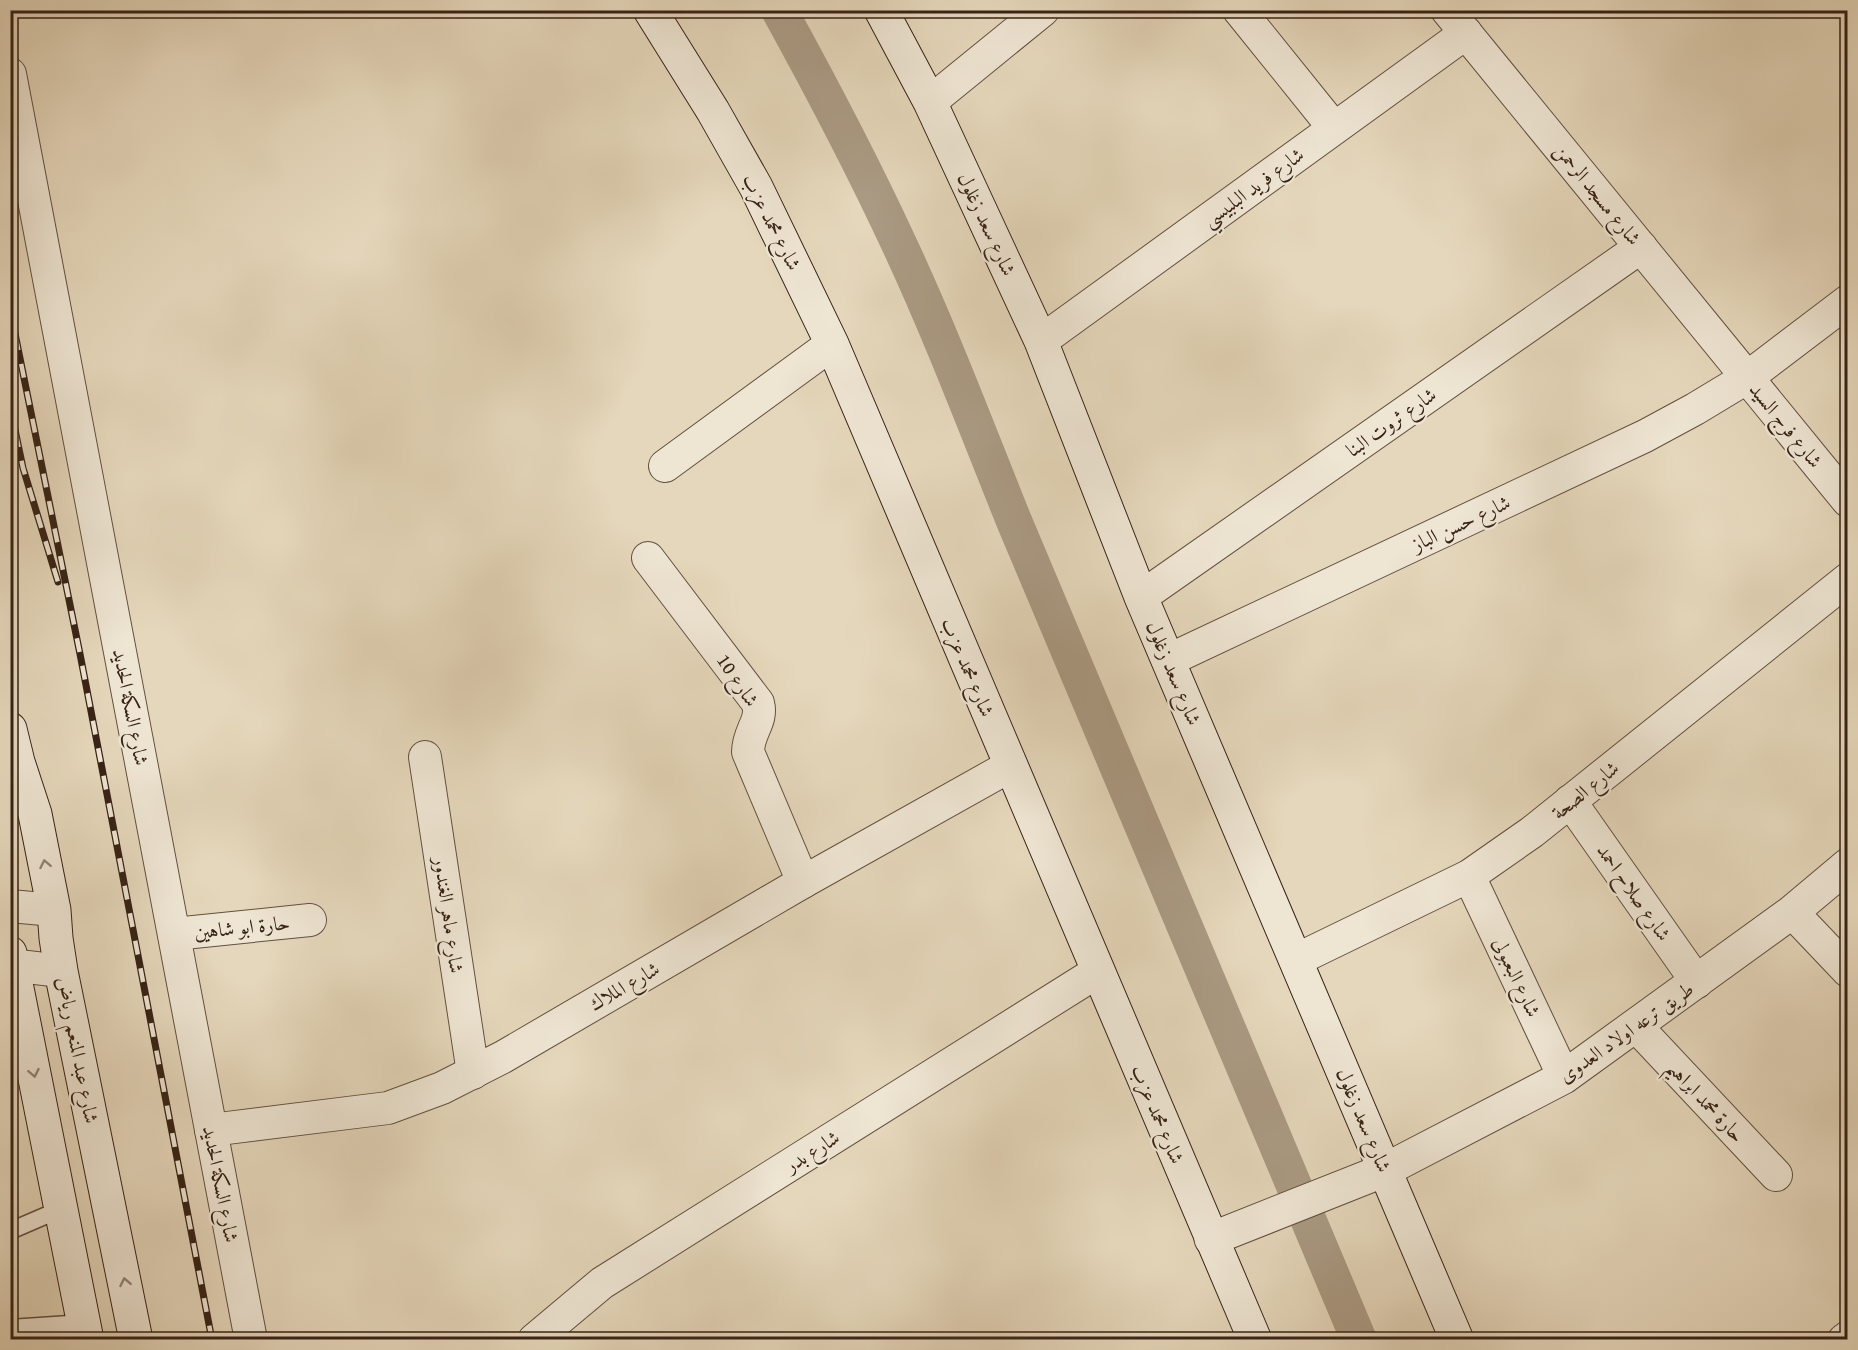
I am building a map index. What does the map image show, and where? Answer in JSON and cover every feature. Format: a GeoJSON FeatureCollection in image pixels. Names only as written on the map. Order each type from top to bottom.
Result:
{"type":"FeatureCollection","features":[{"type":"Feature","properties":{"kind":"main road","name":"شارع محمد عزب"},"geometry":{"type":"LineString","coordinates":[[650,10],[713,111],[756,187],[832,344],[1255,1340]]}},
{"type":"Feature","properties":{"kind":"main road","name":"شارع سعد زغلول"},"geometry":{"type":"LineString","coordinates":[[881,10],[930,102],[1041,342],[1141,597],[1457,1340]]}},
{"type":"Feature","properties":{"kind":"main road","name":"شارع عبد المنعم رياض"},"geometry":{"type":"LineString","coordinates":[[10,729],[35,814],[54,910],[62,971],[136,1340]]}},
{"type":"Feature","properties":{"kind":"main road","name":"شارع عبد المنعم رياض"},"geometry":{"type":"LineString","coordinates":[[10,795],[18,762]]}},
{"type":"Feature","properties":{"kind":"main road","name":"طريق ترعه اولاد العدوى"},"geometry":{"type":"LineString","coordinates":[[1211,1239],[1385,1170],[1564,1077],[1792,912],[1848,865]]}},
{"type":"Feature","properties":{"kind":"main road"},"geometry":{"type":"LineString","coordinates":[[11,962],[85,1331]]}},
{"type":"Feature","properties":{"kind":"street"},"geometry":{"type":"LineString","coordinates":[[930,102],[1043,10]]}},
{"type":"Feature","properties":{"kind":"street"},"geometry":{"type":"LineString","coordinates":[[1239,10],[1334,128]]}},
{"type":"Feature","properties":{"kind":"street","name":"شارع فريد البلبيسي"},"geometry":{"type":"LineString","coordinates":[[1041,342],[1334,128],[1457,22]]}},
{"type":"Feature","properties":{"kind":"street","name":"شارع مسجد الرحمن"},"geometry":{"type":"LineString","coordinates":[[1457,22],[1748,377]]}},
{"type":"Feature","properties":{"kind":"street","name":"شارع السكة الحديد"},"geometry":{"type":"LineString","coordinates":[[10,74],[251,1340]]}},
{"type":"Feature","properties":{"kind":"street","name":"شارع ثروت البنا"},"geometry":{"type":"LineString","coordinates":[[1141,597],[1641,247]]}},
{"type":"Feature","properties":{"kind":"street","name":"شارع حسن الباز"},"geometry":{"type":"LineString","coordinates":[[1169,660],[1645,436],[1748,377],[1848,302]]}},
{"type":"Feature","properties":{"kind":"street"},"geometry":{"type":"LineString","coordinates":[[665,466],[832,344]]}},
{"type":"Feature","properties":{"kind":"street","name":"شارع فرج السيد"},"geometry":{"type":"LineString","coordinates":[[1748,377],[1848,501]]}},
{"type":"Feature","properties":{"kind":"street","name":"شارع 10"},"geometry":{"type":"LineString","coordinates":[[648,558],[758,703],[760,716],[750,735],[748,752],[803,882]]}},
{"type":"Feature","properties":{"kind":"street","name":"شارع الصحة"},"geometry":{"type":"LineString","coordinates":[[1296,960],[1469,876],[1532,832],[1848,579]]}},
{"type":"Feature","properties":{"kind":"street","name":"شارع ماهر الغندور"},"geometry":{"type":"LineString","coordinates":[[426,757],[473,1073]]}},
{"type":"Feature","properties":{"kind":"street","name":"شارع الملاك"},"geometry":{"type":"LineString","coordinates":[[211,1130],[388,1108],[441,1088],[473,1073],[803,882],[1010,766]]}},
{"type":"Feature","properties":{"kind":"street","name":"شارع صلاح احمد"},"geometry":{"type":"LineString","coordinates":[[1570,801],[1697,982]]}},
{"type":"Feature","properties":{"kind":"street","name":"شارع البعبولى"},"geometry":{"type":"LineString","coordinates":[[1469,876],[1564,1077]]}},
{"type":"Feature","properties":{"kind":"street"},"geometry":{"type":"LineString","coordinates":[[10,906],[54,910]]}},
{"type":"Feature","properties":{"kind":"street"},"geometry":{"type":"LineString","coordinates":[[1792,912],[1848,971]]}},
{"type":"Feature","properties":{"kind":"street","name":"حارة ابو شاهين"},"geometry":{"type":"LineString","coordinates":[[174,934],[310,920]]}},
{"type":"Feature","properties":{"kind":"street"},"geometry":{"type":"LineString","coordinates":[[11,962],[62,971]]}},
{"type":"Feature","properties":{"kind":"street","name":"شارع بدر"},"geometry":{"type":"LineString","coordinates":[[534,1340],[602,1283],[1097,972]]}},
{"type":"Feature","properties":{"kind":"street","name":"حارة محمد ابراهيم"},"geometry":{"type":"LineString","coordinates":[[1636,1026],[1776,1175]]}},
{"type":"Feature","properties":{"kind":"lane"},"geometry":{"type":"LineString","coordinates":[[10,1232],[61,1209]]}},
{"type":"Feature","properties":{"kind":"lane"},"geometry":{"type":"LineString","coordinates":[[10,1328],[85,1331]]}},
{"type":"Feature","properties":{"kind":"waterway"},"geometry":{"type":"LineString","coordinates":[[779,10],[872,186],[930,314],[1014,521],[1359,1340]]}},
{"type":"Feature","properties":{"kind":"railway"},"geometry":{"type":"LineString","coordinates":[[10,309],[80,654],[212,1340]]}},
{"type":"Feature","properties":{"kind":"railway"},"geometry":{"type":"LineString","coordinates":[[10,406],[23,468],[58,582]]}}]}
